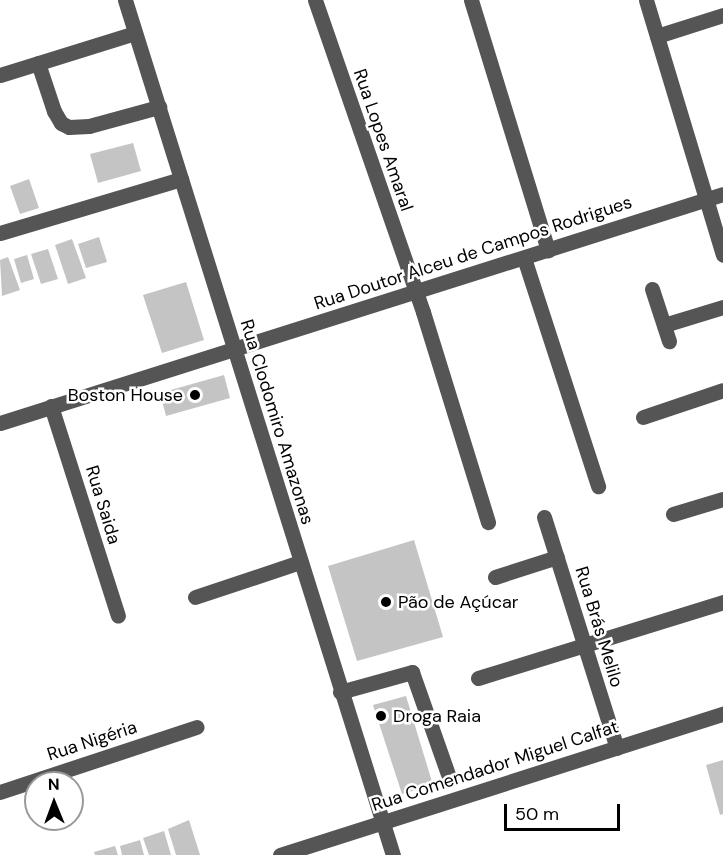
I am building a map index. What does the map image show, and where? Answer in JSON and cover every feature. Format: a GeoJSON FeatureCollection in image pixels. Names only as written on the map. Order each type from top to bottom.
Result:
{"type":"FeatureCollection","features":[{"type":"Feature","properties":{"kind":"street","name":"Rua Clodomiro Amazonas"},"geometry":{"type":"LineString","coordinates":[[125,0],[340,692],[393,855]]}},
{"type":"Feature","properties":{"kind":"street","name":"Rua Lopes Amaral"},"geometry":{"type":"LineString","coordinates":[[315,0],[488,522]]}},
{"type":"Feature","properties":{"kind":"street"},"geometry":{"type":"LineString","coordinates":[[471,0],[548,250]]}},
{"type":"Feature","properties":{"kind":"street"},"geometry":{"type":"LineString","coordinates":[[646,0],[723,255]]}},
{"type":"Feature","properties":{"kind":"street"},"geometry":{"type":"LineString","coordinates":[[657,36],[723,15]]}},
{"type":"Feature","properties":{"kind":"street"},"geometry":{"type":"LineString","coordinates":[[0,75],[135,33]]}},
{"type":"Feature","properties":{"kind":"street"},"geometry":{"type":"LineString","coordinates":[[38,63],[54,111],[61,123],[69,127],[89,126],[159,107]]}},
{"type":"Feature","properties":{"kind":"street"},"geometry":{"type":"LineString","coordinates":[[0,233],[182,179]]}},
{"type":"Feature","properties":{"kind":"street","name":"Rua Doutor Alceu de Campos Rodrigues"},"geometry":{"type":"LineString","coordinates":[[0,423],[414,294],[723,194]]}},
{"type":"Feature","properties":{"kind":"street"},"geometry":{"type":"LineString","coordinates":[[524,258],[598,486]]}},
{"type":"Feature","properties":{"kind":"street"},"geometry":{"type":"LineString","coordinates":[[652,289],[669,341]]}},
{"type":"Feature","properties":{"kind":"street"},"geometry":{"type":"LineString","coordinates":[[664,325],[723,307]]}},
{"type":"Feature","properties":{"kind":"street"},"geometry":{"type":"LineString","coordinates":[[643,417],[723,390]]}},
{"type":"Feature","properties":{"kind":"street","name":"Rua Saida"},"geometry":{"type":"LineString","coordinates":[[51,406],[118,616]]}},
{"type":"Feature","properties":{"kind":"street"},"geometry":{"type":"LineString","coordinates":[[672,514],[723,499]]}},
{"type":"Feature","properties":{"kind":"street","name":"Rua Brás Melilo"},"geometry":{"type":"LineString","coordinates":[[544,517],[617,748]]}},
{"type":"Feature","properties":{"kind":"street"},"geometry":{"type":"LineString","coordinates":[[495,577],[557,557]]}},
{"type":"Feature","properties":{"kind":"street"},"geometry":{"type":"LineString","coordinates":[[195,597],[300,562]]}},
{"type":"Feature","properties":{"kind":"street"},"geometry":{"type":"LineString","coordinates":[[477,678],[723,602]]}},
{"type":"Feature","properties":{"kind":"street"},"geometry":{"type":"LineString","coordinates":[[340,692],[412,672],[448,774]]}},
{"type":"Feature","properties":{"kind":"street","name":"Rua Comendador Miguel Calfat"},"geometry":{"type":"LineString","coordinates":[[280,855],[723,714]]}},
{"type":"Feature","properties":{"kind":"street","name":"Rua Nigéria"},"geometry":{"type":"LineString","coordinates":[[0,792],[197,727]]}},
{"type":"Feature","properties":{"kind":"building"},"geometry":{"type":"Polygon","coordinates":[[[133,143],[141,171],[98,183],[90,154],[133,143]]]}},
{"type":"Feature","properties":{"kind":"building"},"geometry":{"type":"Polygon","coordinates":[[[29,179],[39,208],[20,214],[10,186],[29,179]]]}},
{"type":"Feature","properties":{"kind":"building"},"geometry":{"type":"Polygon","coordinates":[[[99,237],[107,262],[86,268],[78,244],[99,237]]]}},
{"type":"Feature","properties":{"kind":"building"},"geometry":{"type":"Polygon","coordinates":[[[72,239],[86,278],[68,284],[55,245],[72,239]]]}},
{"type":"Feature","properties":{"kind":"building"},"geometry":{"type":"Polygon","coordinates":[[[48,249],[58,279],[41,284],[31,254],[48,249]]]}},
{"type":"Feature","properties":{"kind":"building"},"geometry":{"type":"Polygon","coordinates":[[[27,255],[34,279],[21,283],[14,259],[27,255]]]}},
{"type":"Feature","properties":{"kind":"building"},"geometry":{"type":"Polygon","coordinates":[[[8,257],[20,290],[2,296],[0,260],[8,257]]]}},
{"type":"Feature","properties":{"kind":"building"},"geometry":{"type":"Polygon","coordinates":[[[186,282],[204,340],[162,353],[143,295],[186,282]]]}},
{"type":"Feature","properties":{"kind":"building","name":"Boston House"},"geometry":{"type":"Polygon","coordinates":[[[224,375],[230,398],[166,416],[160,393],[224,375]]]}},
{"type":"Feature","properties":{"kind":"building","name":"Pão de Açúcar"},"geometry":{"type":"Polygon","coordinates":[[[414,540],[443,637],[357,661],[328,566],[414,540]]]}},
{"type":"Feature","properties":{"kind":"building"},"geometry":{"type":"Polygon","coordinates":[[[406,696],[433,785],[402,794],[373,705],[406,696]]]}},
{"type":"Feature","properties":{"kind":"building"},"geometry":{"type":"Polygon","coordinates":[[[723,760],[723,814],[720,815],[706,765],[723,760]]]}},
{"type":"Feature","properties":{"kind":"building"},"geometry":{"type":"Polygon","coordinates":[[[189,820],[200,855],[176,855],[168,829],[189,820]]]}},
{"type":"Feature","properties":{"kind":"building"},"geometry":{"type":"Polygon","coordinates":[[[164,831],[171,855],[149,855],[143,838],[164,831]]]}},
{"type":"Feature","properties":{"kind":"building"},"geometry":{"type":"Polygon","coordinates":[[[140,840],[144,855],[122,855],[120,846],[140,840]]]}},
{"type":"Feature","properties":{"kind":"building"},"geometry":{"type":"Polygon","coordinates":[[[115,846],[118,855],[95,855],[94,852],[115,846]]]}},
{"type":"Feature","properties":{"kind":"place","name":"Boston House"},"geometry":{"type":"Point","coordinates":[195,395]}},
{"type":"Feature","properties":{"kind":"place","name":"Pão de Açúcar"},"geometry":{"type":"Point","coordinates":[386,602]}},
{"type":"Feature","properties":{"kind":"place","name":"Droga Raia"},"geometry":{"type":"Point","coordinates":[381,716]}}]}
